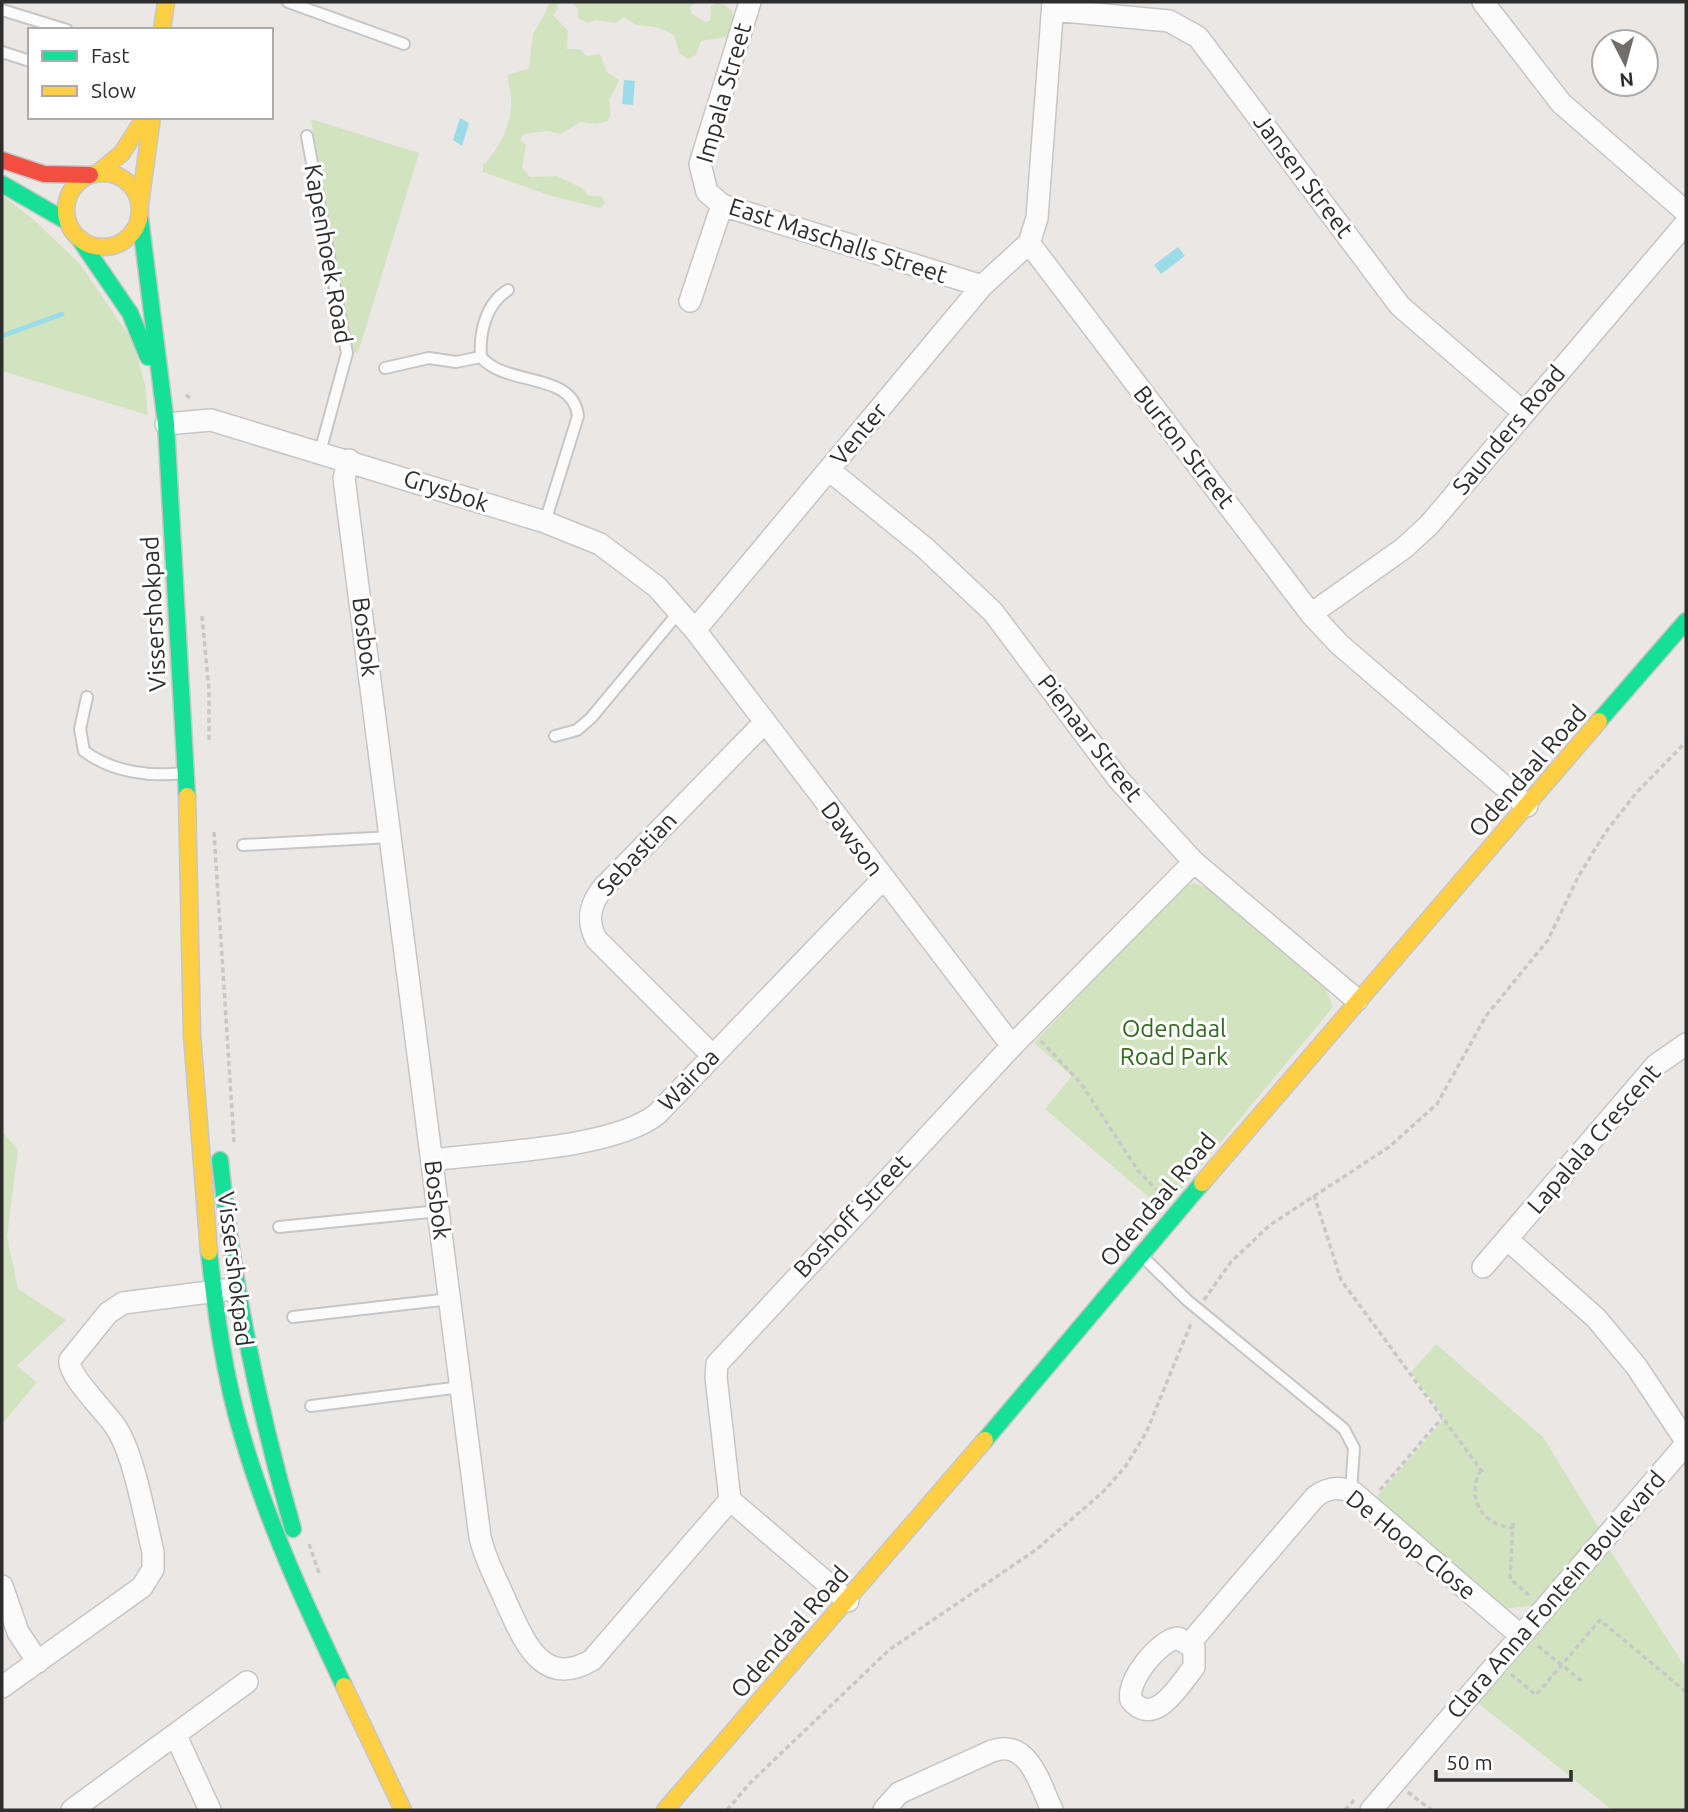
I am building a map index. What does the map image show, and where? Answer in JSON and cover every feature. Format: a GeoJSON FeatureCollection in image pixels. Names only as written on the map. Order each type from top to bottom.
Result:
{"type":"FeatureCollection","features":[{"type":"Feature","properties":{"kind":"main road"},"geometry":{"type":"LineString","coordinates":[[162,28],[166,2]]}},
{"type":"Feature","properties":{"kind":"main road"},"geometry":{"type":"LineString","coordinates":[[68,222],[66,206],[71,191],[122,153],[144,119]]}},
{"type":"Feature","properties":{"kind":"main road","name":"Vissershokpad"},"geometry":{"type":"LineString","coordinates":[[152,119],[140,211],[166,424],[189,832],[192,1035],[203,1204],[213,1291],[230,1388],[262,1497],[295,1582],[403,1810]]}},
{"type":"Feature","properties":{"kind":"main road"},"geometry":{"type":"LineString","coordinates":[[2,160],[44,174],[117,176],[132,187],[140,211],[132,234],[116,245],[97,247],[80,240],[68,222],[2,184]]}},
{"type":"Feature","properties":{"kind":"main road","name":"Vissershokpad"},"geometry":{"type":"LineString","coordinates":[[80,240],[130,313],[162,393]]}},
{"type":"Feature","properties":{"kind":"main road","name":"Odendaal Road"},"geometry":{"type":"LineString","coordinates":[[665,1810],[848,1601],[1357,1000],[1686,621]]}},
{"type":"Feature","properties":{"kind":"main road","name":"Vissershokpad"},"geometry":{"type":"LineString","coordinates":[[189,832],[208,1001]]}},
{"type":"Feature","properties":{"kind":"main road","name":"Vissershokpad"},"geometry":{"type":"LineString","coordinates":[[226,1144],[234,1289],[253,1388],[272,1460],[347,1687]]}},
{"type":"Feature","properties":{"kind":"street","name":"Impala Street"},"geometry":{"type":"LineString","coordinates":[[703,184],[700,164],[750,2]]}},
{"type":"Feature","properties":{"kind":"street"},"geometry":{"type":"LineString","coordinates":[[1483,2],[1561,103],[1686,212]]}},
{"type":"Feature","properties":{"kind":"street"},"geometry":{"type":"LineString","coordinates":[[1029,243],[1037,218],[1053,6]]}},
{"type":"Feature","properties":{"kind":"street","name":"Jansen Street"},"geometry":{"type":"LineString","coordinates":[[1053,6],[1169,21],[1198,37],[1400,306],[1523,412]]}},
{"type":"Feature","properties":{"kind":"street","name":"East Maschalls Street"},"geometry":{"type":"LineString","coordinates":[[703,184],[707,192],[722,205],[982,286]]}},
{"type":"Feature","properties":{"kind":"street"},"geometry":{"type":"LineString","coordinates":[[690,301],[722,205]]}},
{"type":"Feature","properties":{"kind":"street","name":"Saunders Road"},"geometry":{"type":"LineString","coordinates":[[1311,614],[1404,548],[1429,524],[1686,223]]}},
{"type":"Feature","properties":{"kind":"street","name":"Venter"},"geometry":{"type":"LineString","coordinates":[[695,630],[982,286],[1029,243]]}},
{"type":"Feature","properties":{"kind":"street","name":"Burton Street"},"geometry":{"type":"LineString","coordinates":[[1029,243],[1311,614],[1339,644],[1527,806]]}},
{"type":"Feature","properties":{"kind":"street","name":"Grysbok"},"geometry":{"type":"LineString","coordinates":[[166,424],[211,419],[545,522],[600,544],[657,587],[695,630]]}},
{"type":"Feature","properties":{"kind":"street","name":"Bosbok"},"geometry":{"type":"LineString","coordinates":[[349,460],[344,478],[483,1550],[527,1646],[549,1665],[569,1668],[592,1660],[730,1500]]}},
{"type":"Feature","properties":{"kind":"street","name":"Pienaar Street"},"geometry":{"type":"LineString","coordinates":[[829,470],[945,566],[993,612],[1119,780],[1194,862],[1357,1000]]}},
{"type":"Feature","properties":{"kind":"street","name":"Dawson"},"geometry":{"type":"LineString","coordinates":[[695,630],[1012,1046]]}},
{"type":"Feature","properties":{"kind":"street","name":"Sebastian"},"geometry":{"type":"LineString","coordinates":[[713,1056],[596,939],[591,925],[592,906],[602,889],[765,722]]}},
{"type":"Feature","properties":{"kind":"street","name":"Boshoff Street"},"geometry":{"type":"LineString","coordinates":[[730,1500],[716,1377],[717,1364],[723,1354],[1012,1046],[1194,862]]}},
{"type":"Feature","properties":{"kind":"street","name":"Wairoa"},"geometry":{"type":"LineString","coordinates":[[432,1160],[606,1138],[628,1132],[657,1114],[883,879]]}},
{"type":"Feature","properties":{"kind":"street","name":"Lapalala Crescent"},"geometry":{"type":"LineString","coordinates":[[1483,1267],[1656,1065],[1686,1044]]}},
{"type":"Feature","properties":{"kind":"street"},"geometry":{"type":"LineString","coordinates":[[1508,1240],[1596,1318],[1636,1366],[1686,1443]]}},
{"type":"Feature","properties":{"kind":"street"},"geometry":{"type":"LineString","coordinates":[[2,1687],[142,1587],[153,1569],[153,1552],[124,1443],[116,1426],[72,1372],[70,1360],[118,1306],[129,1301],[234,1289]]}},
{"type":"Feature","properties":{"kind":"street","name":"Clara Anna Fontein Boulevard"},"geometry":{"type":"LineString","coordinates":[[1371,1810],[1686,1443]]}},
{"type":"Feature","properties":{"kind":"street","name":"De Hoop Close"},"geometry":{"type":"LineString","coordinates":[[1190,1643],[1315,1497],[1334,1488],[1360,1498],[1521,1636]]}},
{"type":"Feature","properties":{"kind":"street"},"geometry":{"type":"LineString","coordinates":[[730,1500],[848,1601]]}},
{"type":"Feature","properties":{"kind":"street"},"geometry":{"type":"LineString","coordinates":[[2,1586],[18,1632],[38,1662]]}},
{"type":"Feature","properties":{"kind":"street"},"geometry":{"type":"LineString","coordinates":[[72,1810],[247,1682]]}},
{"type":"Feature","properties":{"kind":"street"},"geometry":{"type":"LineString","coordinates":[[176,1736],[210,1810]]}},
{"type":"Feature","properties":{"kind":"street"},"geometry":{"type":"LineString","coordinates":[[884,1810],[899,1793],[992,1751],[1007,1748],[1027,1758],[1052,1810]]}},
{"type":"Feature","properties":{"kind":"lane"},"geometry":{"type":"LineString","coordinates":[[288,2],[404,44]]}},
{"type":"Feature","properties":{"kind":"lane"},"geometry":{"type":"LineString","coordinates":[[2,10],[60,28]]}},
{"type":"Feature","properties":{"kind":"lane"},"geometry":{"type":"LineString","coordinates":[[2,52],[28,60]]}},
{"type":"Feature","properties":{"kind":"lane","name":"Kapenhoek Road"},"geometry":{"type":"LineString","coordinates":[[307,136],[347,353],[320,452]]}},
{"type":"Feature","properties":{"kind":"lane"},"geometry":{"type":"LineString","coordinates":[[481,357],[489,307],[495,297],[508,290]]}},
{"type":"Feature","properties":{"kind":"lane"},"geometry":{"type":"LineString","coordinates":[[385,368],[429,358],[456,362],[481,357]]}},
{"type":"Feature","properties":{"kind":"lane"},"geometry":{"type":"LineString","coordinates":[[481,357],[498,371],[562,389],[576,405],[578,416],[545,522]]}},
{"type":"Feature","properties":{"kind":"lane"},"geometry":{"type":"LineString","coordinates":[[555,736],[578,730],[592,718],[679,612]]}},
{"type":"Feature","properties":{"kind":"lane"},"geometry":{"type":"LineString","coordinates":[[87,697],[80,729],[84,751],[93,758],[150,776],[186,772]]}},
{"type":"Feature","properties":{"kind":"lane"},"geometry":{"type":"LineString","coordinates":[[243,845],[391,837]]}},
{"type":"Feature","properties":{"kind":"lane"},"geometry":{"type":"LineString","coordinates":[[279,1227],[439,1211]]}},
{"type":"Feature","properties":{"kind":"lane"},"geometry":{"type":"LineString","coordinates":[[1141,1255],[1198,1309],[1344,1429],[1354,1448],[1360,1498]]}},
{"type":"Feature","properties":{"kind":"lane"},"geometry":{"type":"LineString","coordinates":[[293,1317],[450,1299]]}},
{"type":"Feature","properties":{"kind":"lane"},"geometry":{"type":"LineString","coordinates":[[310,1406],[461,1387]]}},
{"type":"Feature","properties":{"kind":"path"},"geometry":{"type":"LineString","coordinates":[[200,606],[209,690],[209,753]]}},
{"type":"Feature","properties":{"kind":"path"},"geometry":{"type":"LineString","coordinates":[[727,1810],[750,1783],[889,1650],[1037,1549],[1109,1486],[1146,1433],[1198,1309],[1214,1284],[1250,1242],[1313,1194],[1390,1147],[1437,1104],[1486,1016],[1531,965],[1548,940],[1578,877],[1605,832],[1637,792],[1686,742]]}},
{"type":"Feature","properties":{"kind":"path"},"geometry":{"type":"LineString","coordinates":[[213,819],[226,1144]]}},
{"type":"Feature","properties":{"kind":"path"},"geometry":{"type":"LineString","coordinates":[[1030,1029],[1080,1082],[1139,1172],[1178,1212]]}},
{"type":"Feature","properties":{"kind":"path"},"geometry":{"type":"LineString","coordinates":[[1313,1194],[1340,1280],[1482,1472],[1474,1486],[1476,1504],[1495,1524],[1513,1525],[1510,1579],[1529,1595]]}},
{"type":"Feature","properties":{"kind":"path"},"geometry":{"type":"LineString","coordinates":[[1360,1498],[1442,1418]]}},
{"type":"Feature","properties":{"kind":"path"},"geometry":{"type":"LineString","coordinates":[[308,1540],[322,1583]]}},
{"type":"Feature","properties":{"kind":"path"},"geometry":{"type":"LineString","coordinates":[[1498,1662],[1536,1695],[1600,1620],[1686,1692]]}},
{"type":"Feature","properties":{"kind":"path"},"geometry":{"type":"LineString","coordinates":[[1521,1636],[1583,1682]]}},
{"type":"Feature","properties":{"kind":"path"},"geometry":{"type":"LineString","coordinates":[[1395,1783],[1431,1810]]}},
{"type":"Feature","properties":{"kind":"green space"},"geometry":{"type":"Polygon","coordinates":[[[549,2],[558,2],[553,15],[568,31],[567,49],[579,49],[587,56],[600,54],[607,72],[619,80],[609,101],[611,115],[607,121],[596,124],[580,122],[561,134],[547,131],[524,134],[520,140],[526,145],[522,168],[530,177],[557,176],[582,188],[589,196],[601,196],[605,203],[600,208],[552,196],[483,172],[483,165],[500,143],[508,125],[511,94],[508,75],[529,68],[533,34],[549,2]]]}},
{"type":"Feature","properties":{"kind":"green space"},"geometry":{"type":"Polygon","coordinates":[[[572,2],[695,2],[690,8],[692,14],[705,22],[710,21],[711,6],[720,2],[732,11],[735,25],[726,37],[701,41],[696,55],[688,59],[679,53],[674,35],[656,27],[636,25],[624,17],[616,23],[596,20],[587,23],[578,18],[578,9],[572,2]]]}},
{"type":"Feature","properties":{"kind":"green space"},"geometry":{"type":"Polygon","coordinates":[[[311,119],[419,153],[358,353],[354,352],[311,119]]]}},
{"type":"Feature","properties":{"kind":"green space"},"geometry":{"type":"Polygon","coordinates":[[[2,195],[34,220],[80,264],[132,340],[145,384],[148,415],[2,371],[2,195]]]}},
{"type":"Feature","properties":{"kind":"green space","name":"Odendaal Road Park"},"geometry":{"type":"Polygon","coordinates":[[[1193,883],[1213,890],[1325,987],[1333,1007],[1164,1210],[1045,1109],[1072,1076],[1034,1043],[1181,888],[1193,883]]]}},
{"type":"Feature","properties":{"kind":"green space"},"geometry":{"type":"Polygon","coordinates":[[[2,1131],[18,1150],[7,1236],[18,1289],[66,1320],[17,1366],[37,1382],[2,1424],[2,1131]]]}},
{"type":"Feature","properties":{"kind":"green space"},"geometry":{"type":"Polygon","coordinates":[[[1436,1344],[1543,1437],[1599,1528],[1531,1606],[1503,1609],[1375,1499],[1445,1418],[1411,1372],[1436,1344]]]}},
{"type":"Feature","properties":{"kind":"green space"},"geometry":{"type":"Polygon","coordinates":[[[1609,1549],[1686,1668],[1686,1810],[1612,1810],[1477,1702],[1609,1549]]]}},
{"type":"Feature","properties":{"kind":"water"},"geometry":{"type":"Polygon","coordinates":[[[624,80],[635,81],[633,105],[622,104],[624,80]]]}},
{"type":"Feature","properties":{"kind":"water"},"geometry":{"type":"Polygon","coordinates":[[[460,118],[469,123],[462,146],[453,140],[460,118]]]}},
{"type":"Feature","properties":{"kind":"water"},"geometry":{"type":"Polygon","coordinates":[[[1178,247],[1185,256],[1161,274],[1154,265],[1178,247]]]}},
{"type":"Feature","properties":{"kind":"waterway"},"geometry":{"type":"LineString","coordinates":[[2,336],[62,314]]}},
{"type":"Feature","properties":{"kind":"traffic: fast"},"geometry":{"type":"LineString","coordinates":[[2,184],[68,222]]}},
{"type":"Feature","properties":{"kind":"traffic: fast"},"geometry":{"type":"LineString","coordinates":[[140,217],[166,424],[187,796]]}},
{"type":"Feature","properties":{"kind":"traffic: fast"},"geometry":{"type":"LineString","coordinates":[[80,240],[130,313],[148,357]]}},
{"type":"Feature","properties":{"kind":"traffic: fast"},"geometry":{"type":"LineString","coordinates":[[1599,721],[1686,621]]}},
{"type":"Feature","properties":{"kind":"traffic: fast"},"geometry":{"type":"LineString","coordinates":[[220,1160],[232,1254],[248,1346],[293,1529]]}},
{"type":"Feature","properties":{"kind":"traffic: fast"},"geometry":{"type":"LineString","coordinates":[[985,1440],[1202,1183]]}},
{"type":"Feature","properties":{"kind":"traffic: fast"},"geometry":{"type":"LineString","coordinates":[[209,1252],[225,1367],[252,1467],[288,1562],[344,1686]]}},
{"type":"Feature","properties":{"kind":"traffic: slow"},"geometry":{"type":"LineString","coordinates":[[162,28],[166,2]]}},
{"type":"Feature","properties":{"kind":"traffic: slow"},"geometry":{"type":"LineString","coordinates":[[98,173],[122,153],[144,119]]}},
{"type":"Feature","properties":{"kind":"traffic: slow"},"geometry":{"type":"LineString","coordinates":[[140,204],[152,119]]}},
{"type":"Feature","properties":{"kind":"traffic: slow"},"geometry":{"type":"LineString","coordinates":[[103,173],[124,179],[134,189],[140,210],[134,231],[124,241],[103,247],[82,241],[72,231],[66,210],[72,189],[82,179],[103,173]]}},
{"type":"Feature","properties":{"kind":"traffic: slow"},"geometry":{"type":"LineString","coordinates":[[1202,1183],[1599,721]]}},
{"type":"Feature","properties":{"kind":"traffic: slow"},"geometry":{"type":"LineString","coordinates":[[187,796],[192,1035],[209,1252]]}},
{"type":"Feature","properties":{"kind":"traffic: slow"},"geometry":{"type":"LineString","coordinates":[[665,1810],[985,1440]]}},
{"type":"Feature","properties":{"kind":"traffic: slow"},"geometry":{"type":"LineString","coordinates":[[344,1686],[403,1810]]}},
{"type":"Feature","properties":{"kind":"traffic: jam"},"geometry":{"type":"LineString","coordinates":[[2,160],[44,174],[90,175]]}}]}
